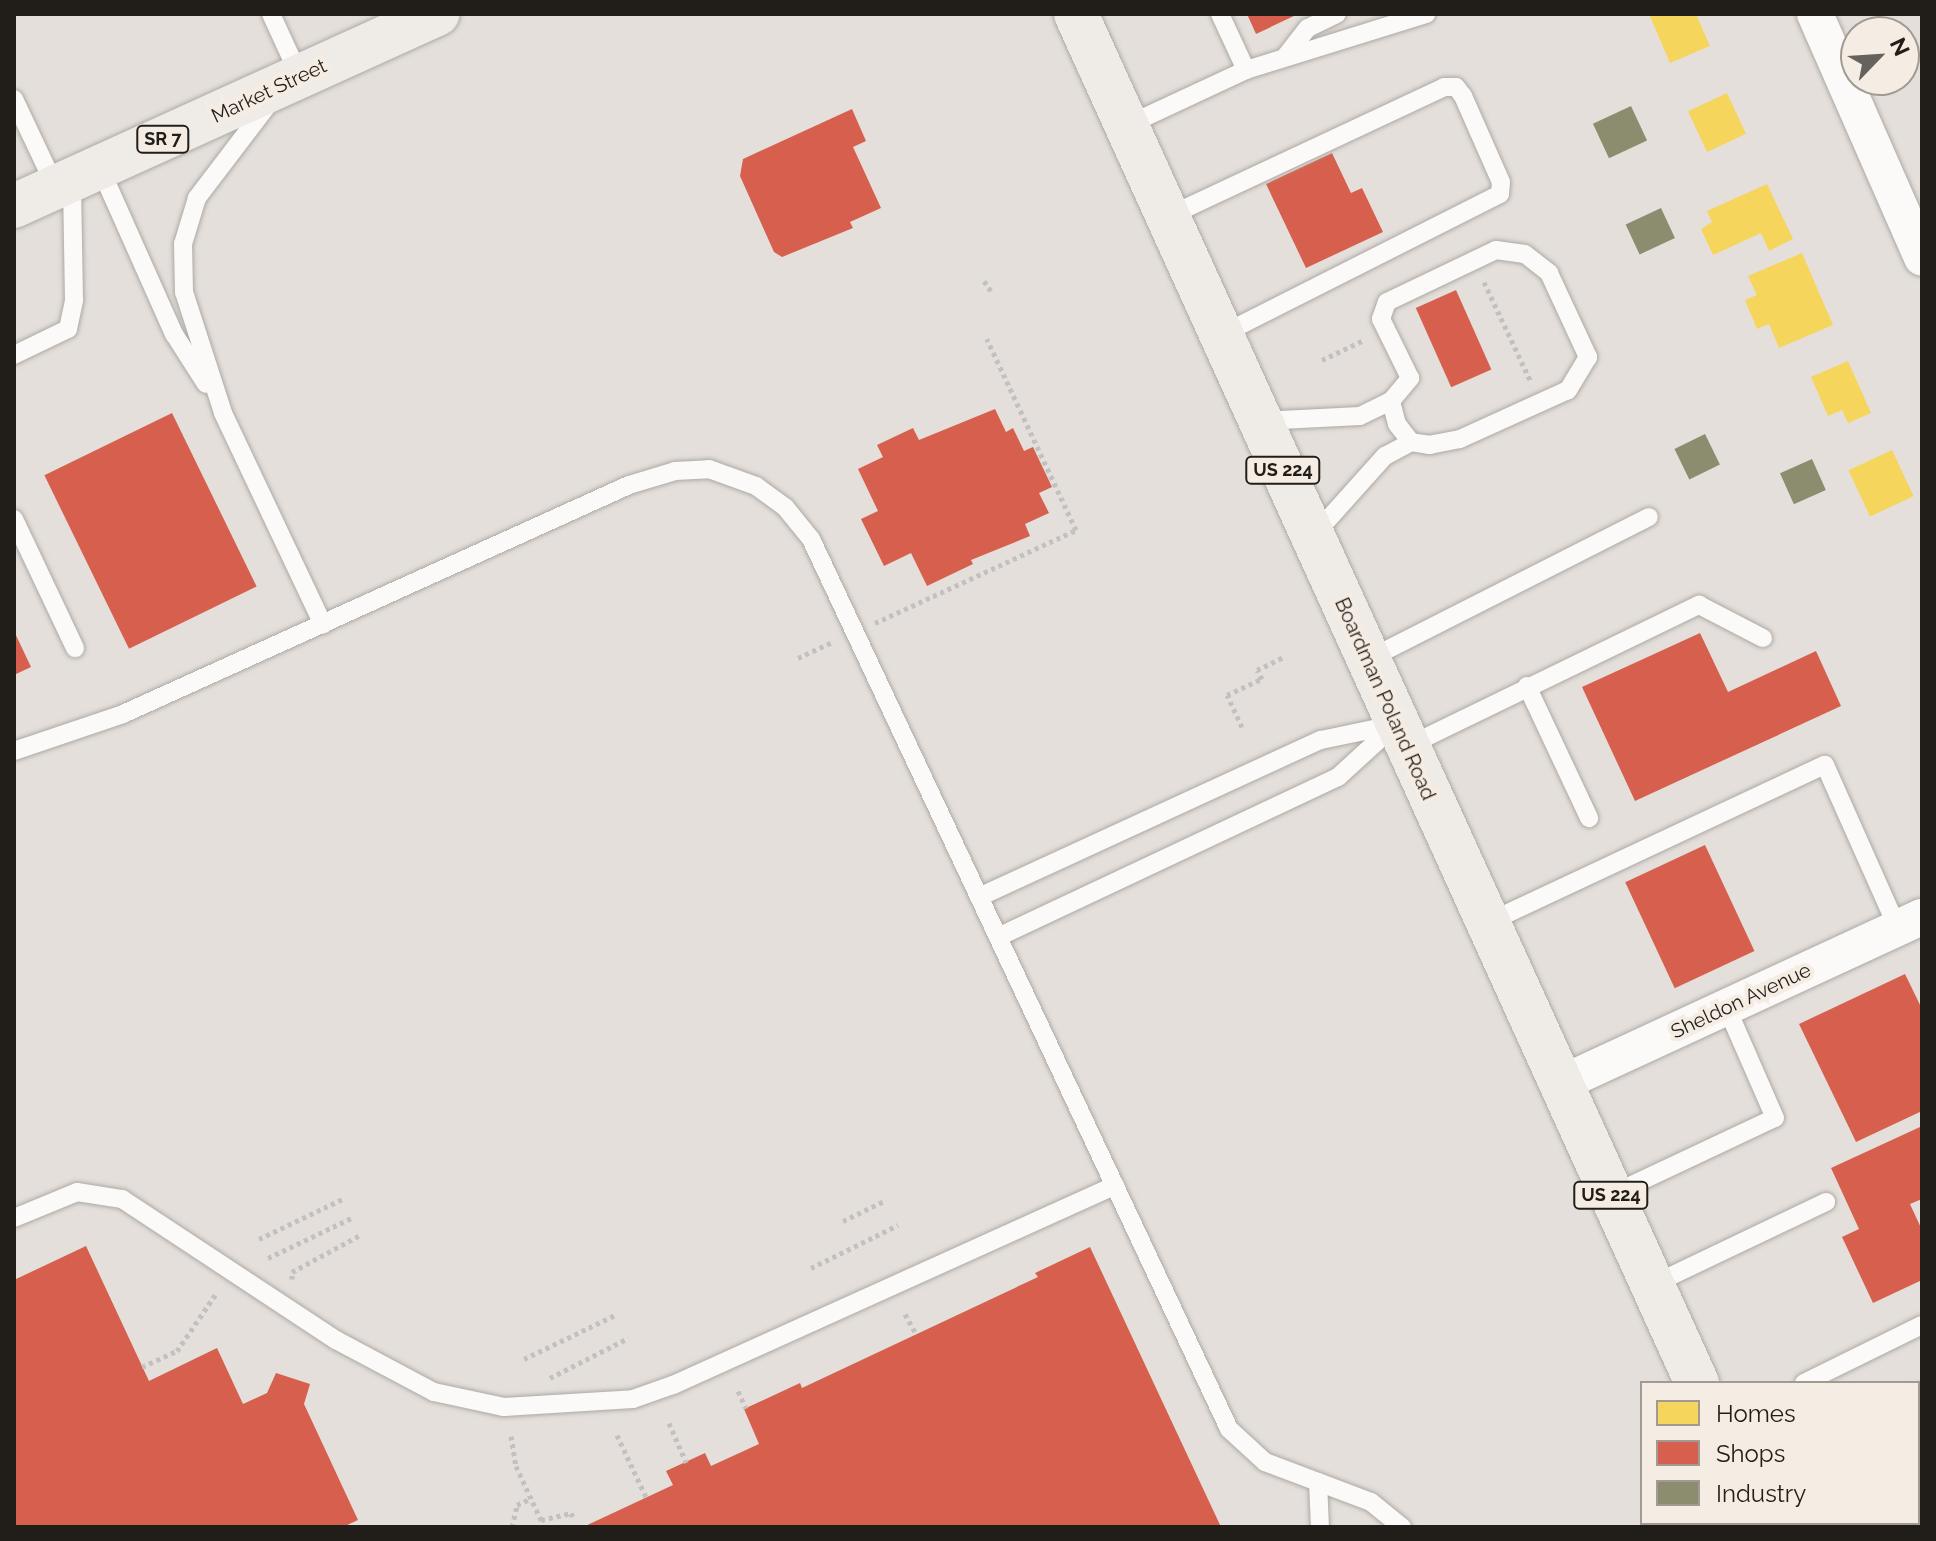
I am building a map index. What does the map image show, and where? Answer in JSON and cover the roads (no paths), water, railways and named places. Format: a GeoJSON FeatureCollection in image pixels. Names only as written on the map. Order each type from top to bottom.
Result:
{"type":"FeatureCollection","features":[{"type":"Feature","properties":{"kind":"main road","name":"Market Street"},"geometry":{"type":"LineString","coordinates":[[46,191],[437,14]]}},
{"type":"Feature","properties":{"kind":"main road"},"geometry":{"type":"LineString","coordinates":[[1049,14],[1124,118]]}},
{"type":"Feature","properties":{"kind":"main road","name":"Boardman Poland Road"},"geometry":{"type":"LineString","coordinates":[[1076,14],[1696,1381]]}},
{"type":"Feature","properties":{"kind":"street"},"geometry":{"type":"LineString","coordinates":[[1815,14],[1922,258]]}},
{"type":"Feature","properties":{"kind":"street","name":"Sheldon Avenue"},"geometry":{"type":"LineString","coordinates":[[1560,1084],[1914,927]]}},
{"type":"Feature","properties":{"kind":"lane"},"geometry":{"type":"LineString","coordinates":[[223,413],[184,292],[186,227],[216,167],[294,80],[271,14]]}},
{"type":"Feature","properties":{"kind":"lane"},"geometry":{"type":"LineString","coordinates":[[1220,14],[1246,70]]}},
{"type":"Feature","properties":{"kind":"lane"},"geometry":{"type":"LineString","coordinates":[[1285,57],[1308,28],[1337,14]]}},
{"type":"Feature","properties":{"kind":"lane"},"geometry":{"type":"LineString","coordinates":[[1124,118],[1246,70],[1426,14]]}},
{"type":"Feature","properties":{"kind":"lane"},"geometry":{"type":"LineString","coordinates":[[1169,216],[1444,87],[1456,87],[1463,96],[1501,182],[1500,194],[1223,334]]}},
{"type":"Feature","properties":{"kind":"lane"},"geometry":{"type":"LineString","coordinates":[[14,99],[46,191],[74,300],[68,329],[14,355]]}},
{"type":"Feature","properties":{"kind":"lane"},"geometry":{"type":"LineString","coordinates":[[46,191],[174,334],[223,413],[323,625]]}},
{"type":"Feature","properties":{"kind":"lane"},"geometry":{"type":"LineString","coordinates":[[1261,421],[1360,416],[1391,401],[1410,378],[1381,319],[1387,302],[1496,250],[1525,254],[1549,273],[1588,357],[1568,390],[1460,439],[1430,445],[1411,442],[1385,456],[1313,538]]}},
{"type":"Feature","properties":{"kind":"lane"},"geometry":{"type":"LineString","coordinates":[[1391,401],[1397,424],[1411,442]]}},
{"type":"Feature","properties":{"kind":"lane"},"geometry":{"type":"LineString","coordinates":[[14,751],[123,714],[629,485],[675,471],[709,469],[756,486],[785,507],[811,539],[1229,1429],[1265,1462],[1371,1502],[1402,1527]]}},
{"type":"Feature","properties":{"kind":"lane"},"geometry":{"type":"LineString","coordinates":[[1367,660],[1649,517]]}},
{"type":"Feature","properties":{"kind":"lane"},"geometry":{"type":"LineString","coordinates":[[14,519],[75,648]]}},
{"type":"Feature","properties":{"kind":"lane"},"geometry":{"type":"LineString","coordinates":[[998,937],[1338,777],[1401,736],[1527,686],[1699,605],[1763,638]]}},
{"type":"Feature","properties":{"kind":"lane"},"geometry":{"type":"LineString","coordinates":[[1527,686],[1589,818]]}},
{"type":"Feature","properties":{"kind":"lane"},"geometry":{"type":"LineString","coordinates":[[979,897],[1321,740],[1401,736]]}},
{"type":"Feature","properties":{"kind":"lane"},"geometry":{"type":"LineString","coordinates":[[1487,923],[1825,765],[1914,927]]}},
{"type":"Feature","properties":{"kind":"lane"},"geometry":{"type":"LineString","coordinates":[[1611,1195],[1775,1118],[1727,1008]]}},
{"type":"Feature","properties":{"kind":"lane"},"geometry":{"type":"LineString","coordinates":[[14,1218],[77,1192],[122,1199],[253,1290],[434,1392],[504,1407],[633,1399],[673,1385],[1115,1185]]}},
{"type":"Feature","properties":{"kind":"lane"},"geometry":{"type":"LineString","coordinates":[[1652,1285],[1826,1202]]}},
{"type":"Feature","properties":{"kind":"lane"},"geometry":{"type":"LineString","coordinates":[[1808,1381],[1922,1325]]}},
{"type":"Feature","properties":{"kind":"lane"},"geometry":{"type":"LineString","coordinates":[[1318,1482],[1320,1527]]}}]}
